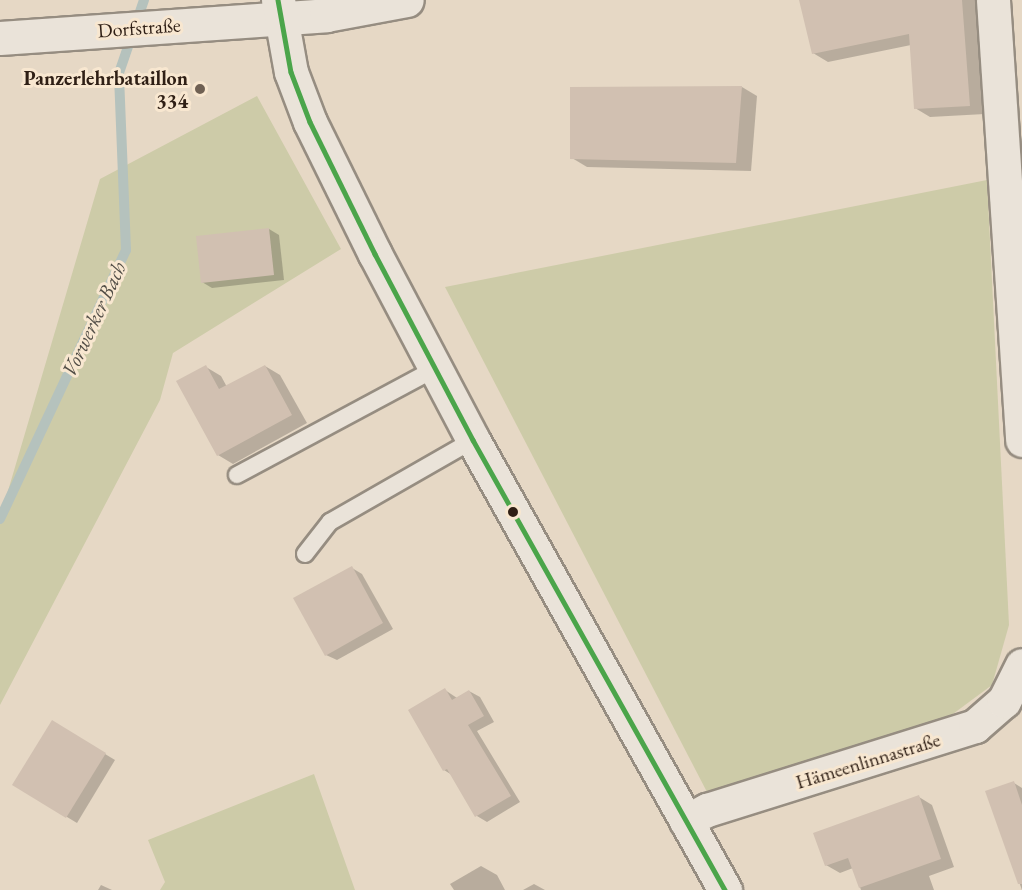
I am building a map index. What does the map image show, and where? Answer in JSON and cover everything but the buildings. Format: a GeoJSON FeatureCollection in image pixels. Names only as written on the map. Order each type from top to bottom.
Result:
{"type":"FeatureCollection","features":[{"type":"Feature","properties":{"kind":"street","name":"Dorfstraße"},"geometry":{"type":"LineString","coordinates":[[0,39],[167,25],[278,9],[326,15],[407,0]]}},
{"type":"Feature","properties":{"kind":"street"},"geometry":{"type":"LineString","coordinates":[[993,0],[1020,344],[1022,440]]}},
{"type":"Feature","properties":{"kind":"street"},"geometry":{"type":"LineString","coordinates":[[278,9],[291,72],[310,122],[435,369],[725,890]]}},
{"type":"Feature","properties":{"kind":"street","name":"Hämeenlinnastraße"},"geometry":{"type":"LineString","coordinates":[[686,821],[707,810],[975,726],[1004,701],[1022,665]]}},
{"type":"Feature","properties":{"kind":"lane"},"geometry":{"type":"LineString","coordinates":[[237,474],[435,369]]}},
{"type":"Feature","properties":{"kind":"lane"},"geometry":{"type":"LineString","coordinates":[[305,554],[330,522],[473,440]]}},
{"type":"Feature","properties":{"kind":"shaded area"},"geometry":{"type":"Polygon","coordinates":[[[257,96],[341,249],[173,353],[160,400],[0,705],[0,518],[100,179],[257,96]]]}},
{"type":"Feature","properties":{"kind":"shaded area"},"geometry":{"type":"Polygon","coordinates":[[[987,180],[1009,625],[992,685],[934,728],[707,792],[445,287],[987,180]]]}},
{"type":"Feature","properties":{"kind":"shaded area"},"geometry":{"type":"Polygon","coordinates":[[[314,774],[355,890],[160,890],[165,882],[148,840],[314,774]]]}},
{"type":"Feature","properties":{"kind":"waterway","name":"Vorwerker Bach"},"geometry":{"type":"LineString","coordinates":[[0,519],[126,250],[119,73],[144,0]]}},
{"type":"Feature","properties":{"kind":"transit line"},"geometry":{"type":"LineString","coordinates":[[278,0],[291,72],[310,122],[375,254],[473,440],[725,890]]}},
{"type":"Feature","properties":{"kind":"place","name":"Panzerlehrbataillon 334"},"geometry":{"type":"Point","coordinates":[200,89]}}]}
